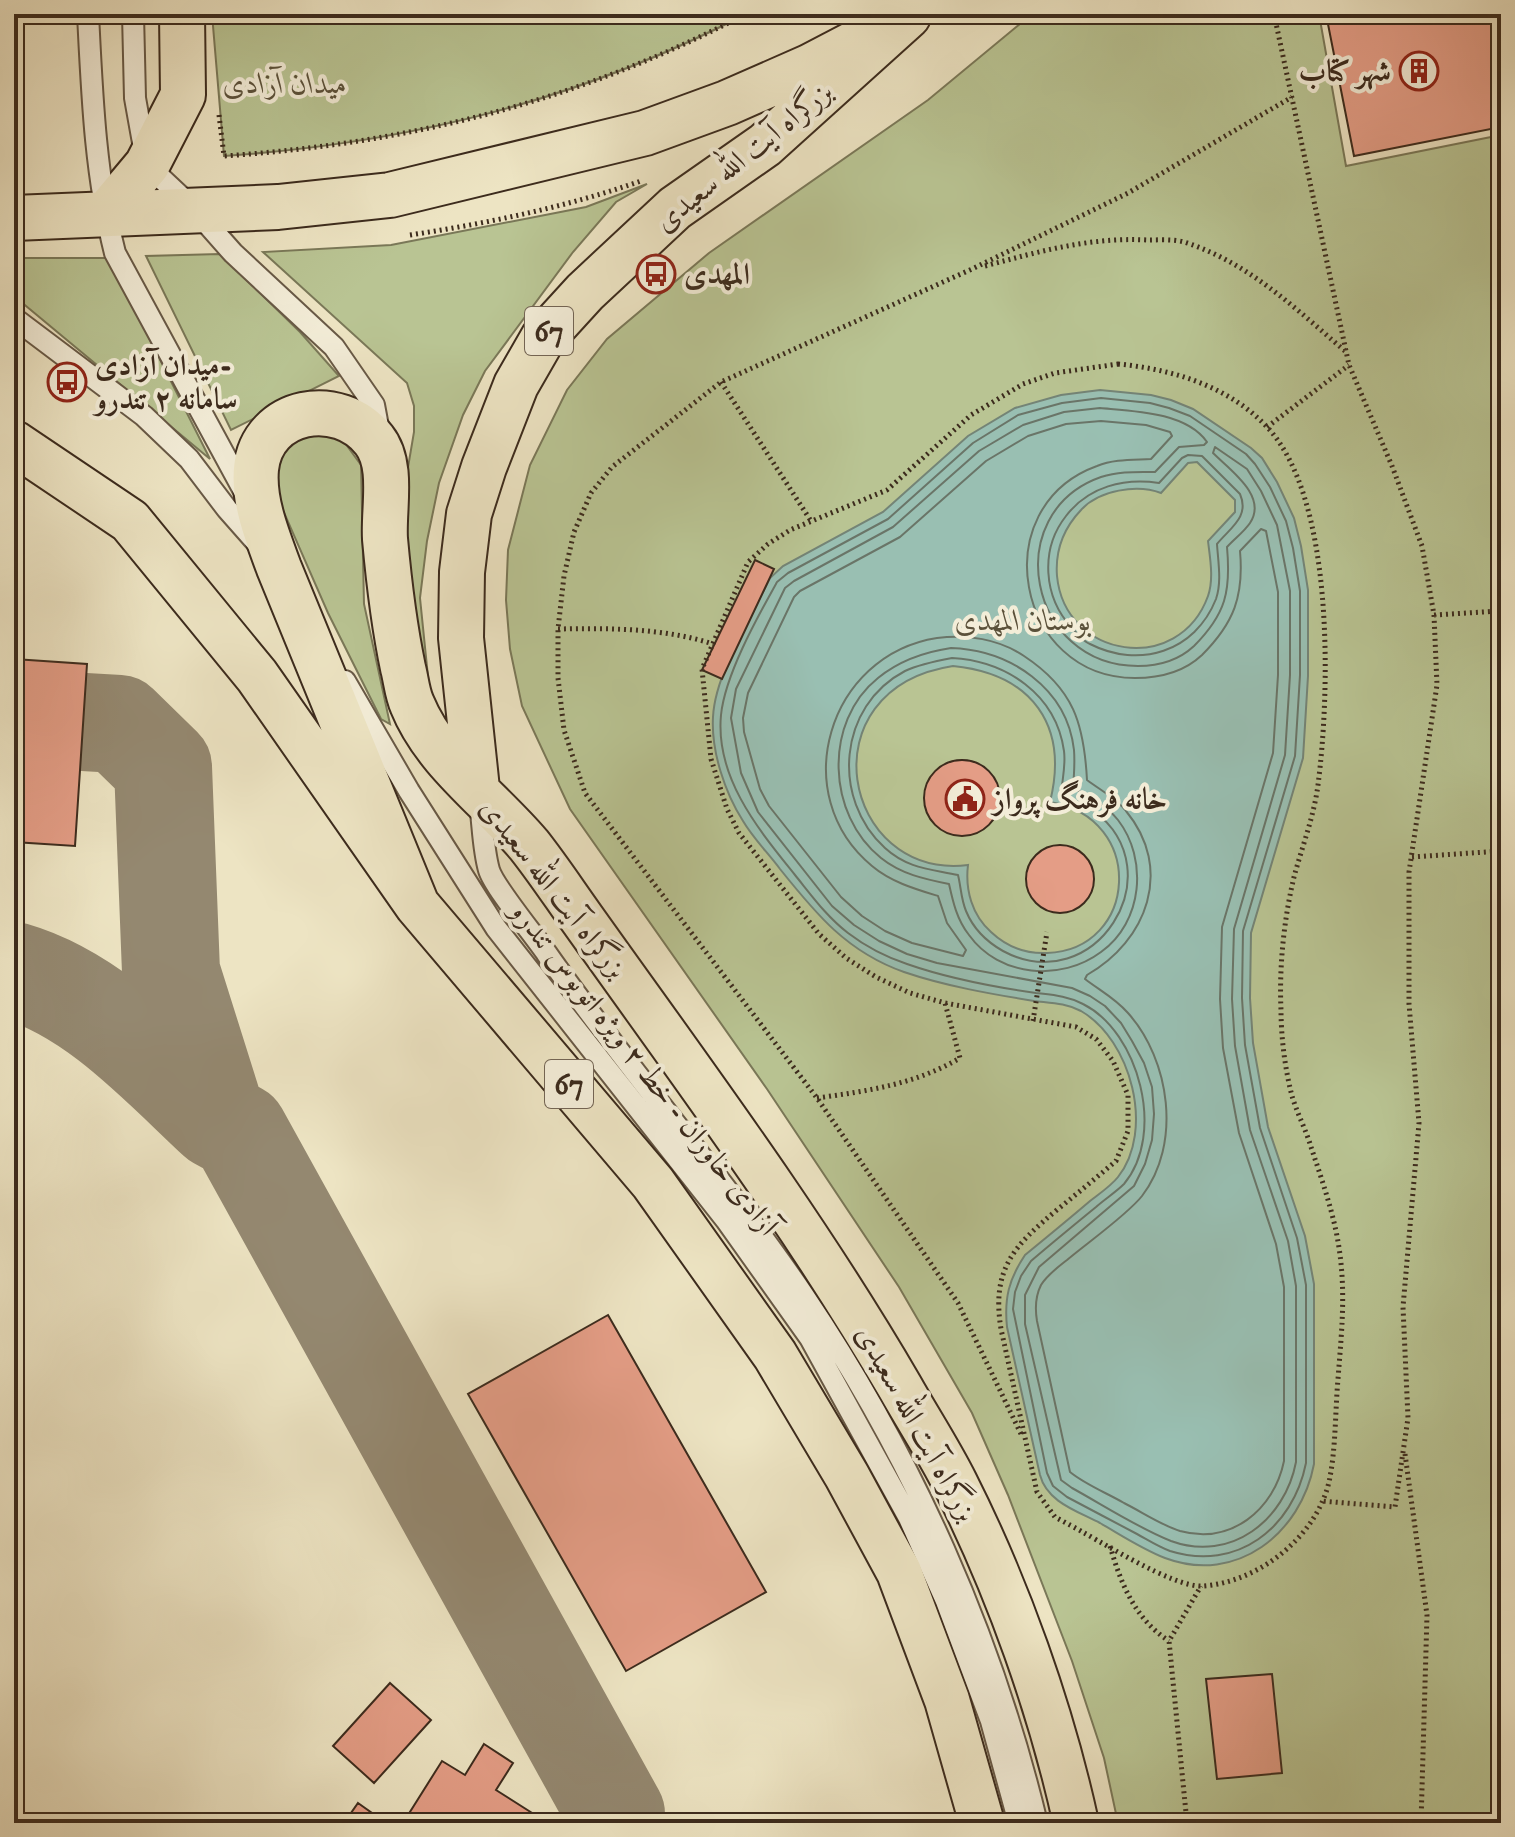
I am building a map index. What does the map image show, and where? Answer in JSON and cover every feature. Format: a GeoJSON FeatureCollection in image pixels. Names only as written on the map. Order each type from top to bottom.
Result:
{"type":"FeatureCollection","features":[{"type":"Feature","properties":{"kind":"highway"},"geometry":{"type":"LineString","coordinates":[[106,214],[147,165],[183,95],[182,14]]}},
{"type":"Feature","properties":{"kind":"highway"},"geometry":{"type":"LineString","coordinates":[[14,218],[290,206],[390,195],[645,133],[727,103],[809,67],[909,15]]}},
{"type":"Feature","properties":{"kind":"highway","name":"بزرگراه آیت الله سعیدی"},"geometry":{"type":"LineString","coordinates":[[909,15],[765,145],[675,208],[585,292],[543,338],[516,385],[469,514],[462,572],[461,638],[477,789],[530,847],[732,1129],[816,1250],[918,1419],[955,1483],[1016,1624],[1052,1733],[1076,1823]]}},
{"type":"Feature","properties":{"kind":"highway"},"geometry":{"type":"LineString","coordinates":[[417,905],[267,535],[256,469],[265,439],[283,424],[305,415],[330,412],[357,424],[377,442],[384,461],[385,534],[393,624],[411,702],[437,750],[477,789]]}},
{"type":"Feature","properties":{"kind":"highway","name":"67"},"geometry":{"type":"LineString","coordinates":[[14,443],[130,521],[257,676],[417,905],[653,1183],[775,1355],[847,1476],[899,1572],[947,1700],[982,1823]]}},
{"type":"Feature","properties":{"kind":"lane"},"geometry":{"type":"LineString","coordinates":[[88,14],[93,112],[106,214],[115,253],[232,465],[279,568]]}},
{"type":"Feature","properties":{"kind":"lane"},"geometry":{"type":"LineString","coordinates":[[133,14],[135,98],[147,165],[195,210],[233,253],[334,347],[374,405],[384,461]]}},
{"type":"Feature","properties":{"kind":"lane","name":"آزادی خاوران - خط ۲ ویژه اتوبوس تندرو"},"geometry":{"type":"LineString","coordinates":[[14,318],[144,416],[189,459],[227,509],[279,568],[409,791],[496,928],[726,1220],[810,1338],[909,1518],[946,1601],[991,1721],[1019,1823]]}},
{"type":"Feature","properties":{"kind":"lane","name":"آزادی خاوران - خط ۲ ویژه اتوبوس تندرو"},"geometry":{"type":"LineString","coordinates":[[477,789],[489,872],[566,981],[804,1297],[873,1407],[917,1490],[963,1595],[1011,1724],[1037,1823]]}},
{"type":"Feature","properties":{"kind":"path"},"geometry":{"type":"LineString","coordinates":[[224,156],[377,140],[460,123],[541,101],[621,72],[698,39],[746,14]]}},
{"type":"Feature","properties":{"kind":"path"},"geometry":{"type":"LineString","coordinates":[[1274,14],[1349,365],[1422,546],[1434,615],[1437,685],[1409,872],[1409,1004],[1419,1123],[1403,1307],[1408,1418],[1395,1507],[1321,1501]]}},
{"type":"Feature","properties":{"kind":"path"},"geometry":{"type":"LineString","coordinates":[[1025,1443],[958,1303],[817,1098],[585,793],[564,730],[558,678],[558,629],[564,576],[574,532],[591,493],[612,467],[721,382],[972,269],[1128,193],[1292,97]]}},
{"type":"Feature","properties":{"kind":"path"},"geometry":{"type":"LineString","coordinates":[[972,269],[1072,243],[1123,239],[1182,241],[1232,263],[1268,285],[1346,352]]}},
{"type":"Feature","properties":{"kind":"path"},"geometry":{"type":"LineString","coordinates":[[1118,364],[1169,371],[1220,392],[1244,407],[1267,427],[1282,447],[1297,477],[1320,563],[1324,724],[1318,790],[1293,881],[1284,933],[1280,1008],[1292,1096],[1312,1148],[1335,1226],[1344,1281],[1328,1484],[1299,1538],[1281,1555],[1239,1577],[1201,1586],[1173,1580],[1055,1517],[1044,1504],[1033,1480],[1001,1329],[998,1307],[1000,1283],[1009,1259],[1024,1237],[1116,1161],[1128,1131],[1128,1095],[1105,1048],[1076,1027],[945,1003],[910,993],[846,958],[819,934],[739,833],[718,785],[707,738],[702,669],[748,562],[768,544],[811,521],[887,490],[971,415],[1023,384],[1055,373],[1118,364]]}},
{"type":"Feature","properties":{"kind":"path"},"geometry":{"type":"LineString","coordinates":[[1267,427],[1349,365]]}},
{"type":"Feature","properties":{"kind":"path"},"geometry":{"type":"LineString","coordinates":[[721,382],[811,521]]}},
{"type":"Feature","properties":{"kind":"path"},"geometry":{"type":"LineString","coordinates":[[1434,615],[1499,611],[1501,658]]}},
{"type":"Feature","properties":{"kind":"path"},"geometry":{"type":"LineString","coordinates":[[558,629],[600,628],[688,636],[713,644]]}},
{"type":"Feature","properties":{"kind":"path"},"geometry":{"type":"LineString","coordinates":[[1412,857],[1501,851]]}},
{"type":"Feature","properties":{"kind":"path"},"geometry":{"type":"LineString","coordinates":[[1033,1021],[1047,932]]}},
{"type":"Feature","properties":{"kind":"path"},"geometry":{"type":"LineString","coordinates":[[817,1098],[885,1088],[936,1072],[960,1058],[945,1003]]}},
{"type":"Feature","properties":{"kind":"path"},"geometry":{"type":"LineString","coordinates":[[1404,1446],[1427,1615],[1421,1823]]}},
{"type":"Feature","properties":{"kind":"path"},"geometry":{"type":"LineString","coordinates":[[1110,1546],[1122,1584],[1150,1629],[1169,1641]]}},
{"type":"Feature","properties":{"kind":"path"},"geometry":{"type":"LineString","coordinates":[[1187,1823],[1169,1641],[1201,1586]]}},
{"type":"Feature","properties":{"kind":"green space","name":"میدان آزادی"},"geometry":{"type":"Polygon","coordinates":[[[212,14],[746,14],[621,71],[492,112],[361,140],[224,156],[212,14]]]}},
{"type":"Feature","properties":{"kind":"green space","name":"بوستان المهدی"},"geometry":{"type":"Polygon","coordinates":[[[1032,14],[1319,14],[1346,166],[1501,135],[1501,1233],[1496,1269],[1501,1823],[1118,1823],[1104,1758],[1072,1661],[1008,1495],[972,1413],[899,1287],[767,1089],[570,809],[522,706],[510,649],[506,600],[508,550],[530,465],[567,390],[607,339],[709,253],[928,100],[1032,14]]]}},
{"type":"Feature","properties":{"kind":"green space"},"geometry":{"type":"Polygon","coordinates":[[[647,184],[616,202],[573,252],[485,371],[463,415],[439,483],[420,598],[431,706],[408,606],[405,485],[414,432],[414,406],[407,383],[263,252],[391,245],[586,207],[647,184]]]}},
{"type":"Feature","properties":{"kind":"green space"},"geometry":{"type":"Polygon","coordinates":[[[220,254],[300,332],[339,376],[231,430],[146,256],[220,254]]]}},
{"type":"Feature","properties":{"kind":"green space"},"geometry":{"type":"Polygon","coordinates":[[[14,258],[109,258],[210,459],[14,296],[14,258]]]}},
{"type":"Feature","properties":{"kind":"green space"},"geometry":{"type":"Polygon","coordinates":[[[330,434],[345,443],[361,465],[364,604],[390,724],[381,719],[328,613],[282,508],[273,466],[296,441],[330,434]]]}},
{"type":"Feature","properties":{"kind":"water"},"geometry":{"type":"Polygon","coordinates":[[[1100,390],[1171,400],[1193,409],[1251,448],[1262,458],[1277,482],[1294,518],[1308,590],[1308,676],[1303,758],[1251,933],[1250,998],[1253,1043],[1268,1127],[1305,1236],[1314,1284],[1314,1464],[1307,1489],[1280,1531],[1262,1547],[1240,1558],[1217,1564],[1192,1565],[1165,1558],[1064,1505],[1049,1492],[1040,1475],[1007,1327],[1009,1289],[1025,1255],[1112,1184],[1129,1158],[1135,1135],[1136,1111],[1132,1087],[1113,1043],[1098,1025],[1075,1008],[920,977],[884,964],[849,942],[807,901],[747,827],[725,785],[714,744],[713,717],[720,683],[770,578],[783,566],[883,512],[968,436],[1015,408],[1061,395],[1100,390]],[[1197,462],[1188,463],[1161,493],[1130,489],[1098,498],[1081,510],[1065,532],[1059,549],[1057,576],[1065,604],[1080,625],[1101,640],[1125,647],[1150,647],[1173,638],[1194,622],[1210,589],[1208,541],[1235,512],[1235,500],[1197,462]],[[953,666],[906,682],[875,709],[859,743],[857,780],[869,815],[892,843],[925,862],[968,865],[969,893],[975,910],[984,925],[1004,942],[1024,951],[1039,953],[1077,946],[1100,930],[1114,908],[1119,882],[1116,856],[1103,832],[1081,813],[1050,802],[1055,774],[1054,749],[1048,727],[1038,708],[1023,692],[1004,680],[981,671],[953,666]]]}},
{"type":"Feature","properties":{"kind":"building","name":"شهر کتاب"},"geometry":{"type":"Polygon","coordinates":[[[1326,14],[1501,14],[1501,127],[1354,156],[1326,14]]]}},
{"type":"Feature","properties":{"kind":"building"},"geometry":{"type":"Polygon","coordinates":[[[755,560],[774,569],[722,679],[702,670],[755,560]]]}},
{"type":"Feature","properties":{"kind":"building"},"geometry":{"type":"Polygon","coordinates":[[[14,659],[87,664],[75,846],[14,842],[14,659]]]}},
{"type":"Feature","properties":{"kind":"building"},"geometry":{"type":"Polygon","coordinates":[[[962,760],[976,763],[989,771],[997,784],[1000,798],[997,812],[989,825],[976,833],[962,836],[948,833],[935,825],[927,812],[924,798],[927,784],[935,771],[948,763],[962,760]]]}},
{"type":"Feature","properties":{"kind":"building"},"geometry":{"type":"Polygon","coordinates":[[[1060,845],[1084,855],[1094,879],[1084,903],[1060,913],[1036,903],[1026,879],[1036,855],[1060,845]]]}},
{"type":"Feature","properties":{"kind":"building"},"geometry":{"type":"Polygon","coordinates":[[[608,1315],[766,1592],[626,1671],[468,1394],[608,1315]]]}},
{"type":"Feature","properties":{"kind":"building"},"geometry":{"type":"Polygon","coordinates":[[[1272,1674],[1282,1773],[1217,1779],[1206,1679],[1272,1674]]]}},
{"type":"Feature","properties":{"kind":"building"},"geometry":{"type":"Polygon","coordinates":[[[390,1683],[431,1720],[374,1783],[333,1746],[390,1683]]]}},
{"type":"Feature","properties":{"kind":"building"},"geometry":{"type":"Polygon","coordinates":[[[484,1744],[513,1763],[496,1790],[540,1818],[537,1823],[403,1823],[442,1761],[465,1775],[484,1744]]]}},
{"type":"Feature","properties":{"kind":"building"},"geometry":{"type":"Polygon","coordinates":[[[358,1803],[379,1818],[375,1823],[344,1823],[358,1803]]]}},
{"type":"Feature","properties":{"kind":"taxiway"},"geometry":{"type":"LineString","coordinates":[[14,718],[119,724],[163,767],[171,972],[217,1118]]}},
{"type":"Feature","properties":{"kind":"taxiway"},"geometry":{"type":"LineString","coordinates":[[14,971],[71,996],[98,1014],[148,1055],[217,1120],[239,1132],[616,1814],[610,1823]]}},
{"type":"Feature","properties":{"kind":"place","name":"شهر کتاب"},"geometry":{"type":"Point","coordinates":[1419,71]}},
{"type":"Feature","properties":{"kind":"place","name":"المهدی"},"geometry":{"type":"Point","coordinates":[656,274]}},
{"type":"Feature","properties":{"kind":"place","name":"میدان آزادی- سامانه ۲ تندرو"},"geometry":{"type":"Point","coordinates":[67,382]}},
{"type":"Feature","properties":{"kind":"place","name":"خانه فرهنگ پرواز"},"geometry":{"type":"Point","coordinates":[965,799]}}]}
